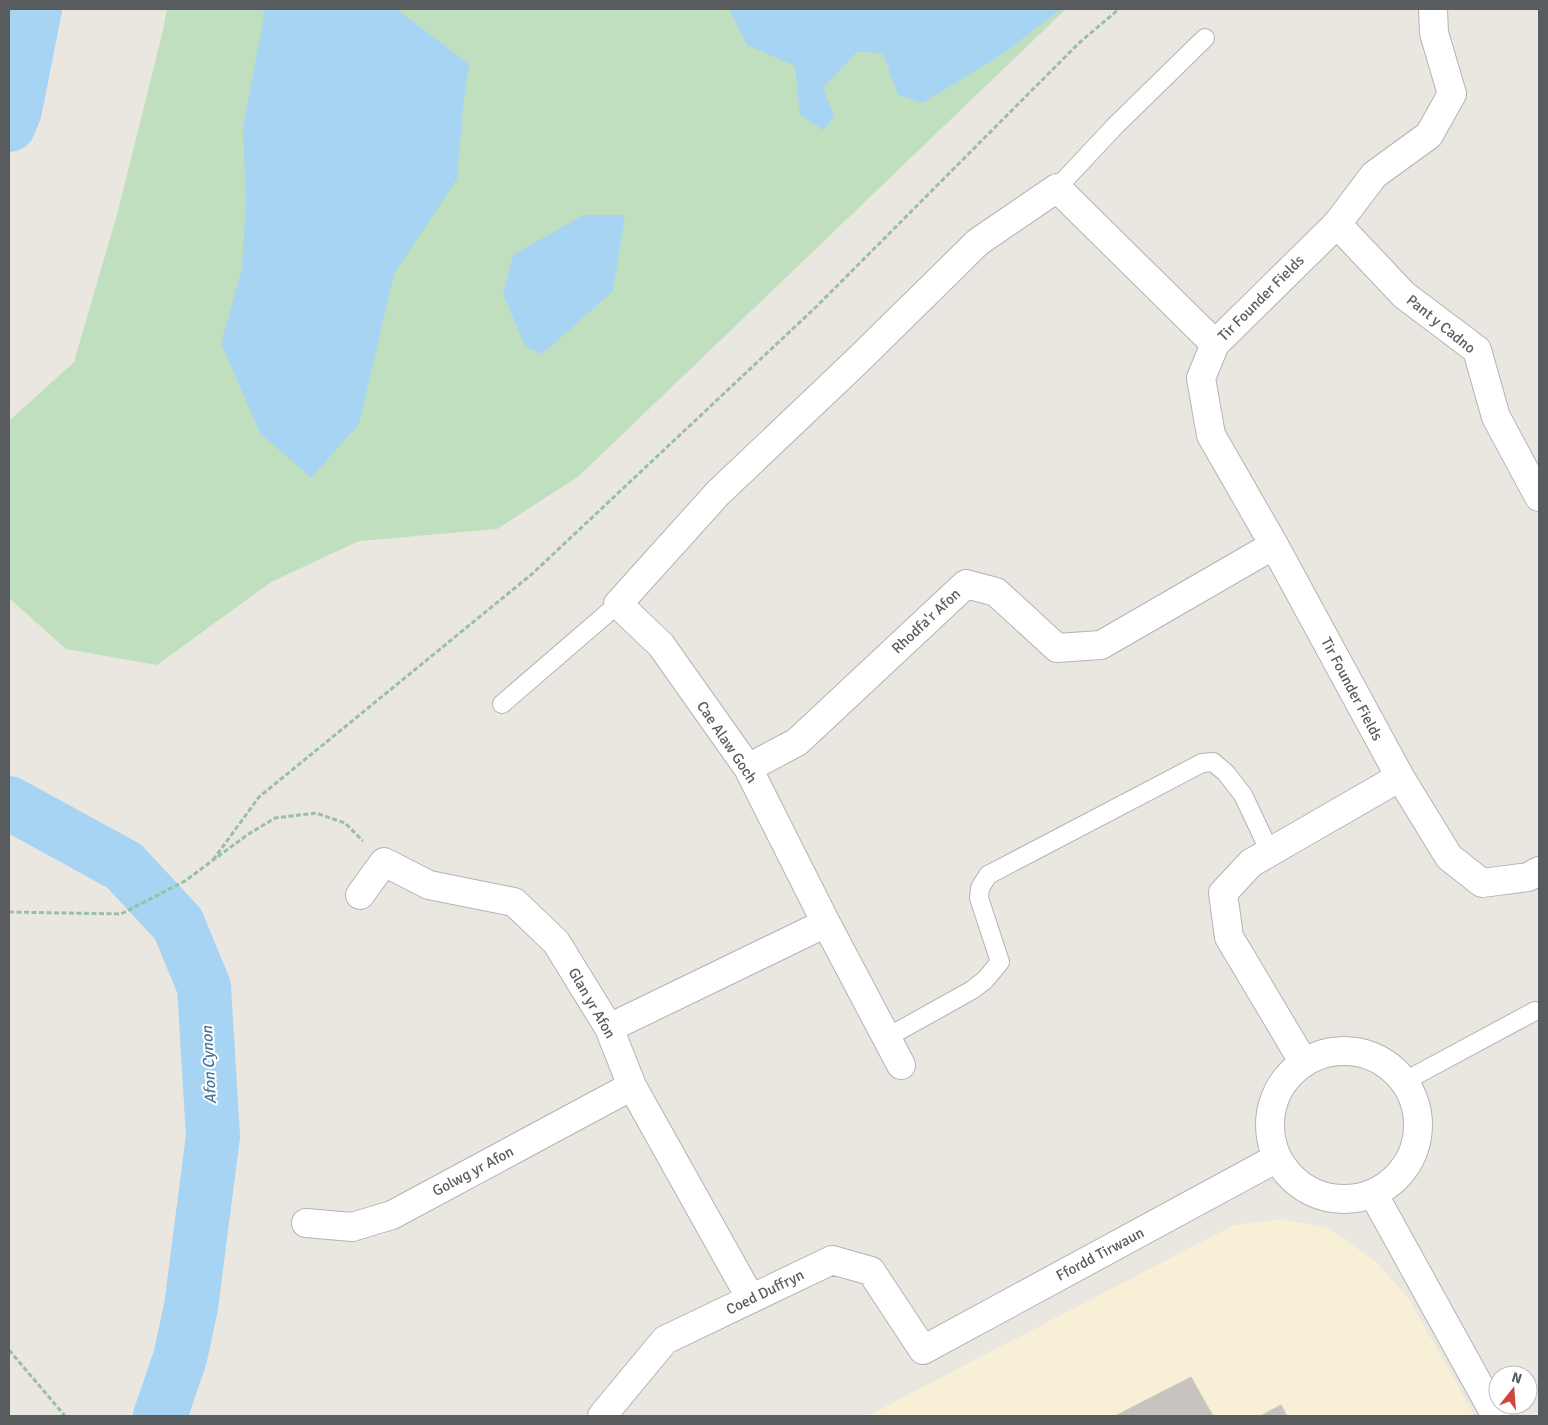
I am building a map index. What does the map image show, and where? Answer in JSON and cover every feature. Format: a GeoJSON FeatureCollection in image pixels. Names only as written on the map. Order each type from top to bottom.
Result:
{"type":"FeatureCollection","features":[{"type":"Feature","properties":{"kind":"street","name":"Tir Founder Fields"},"geometry":{"type":"LineString","coordinates":[[1433,9],[1434,33],[1452,94],[1429,135],[1374,175],[1337,224],[1215,344],[1201,378],[1211,435],[1274,545],[1400,777],[1449,857],[1482,883],[1528,877],[1539,871]]}},
{"type":"Feature","properties":{"kind":"street"},"geometry":{"type":"LineString","coordinates":[[618,604],[718,493],[978,242],[1057,188],[1215,344]]}},
{"type":"Feature","properties":{"kind":"street","name":"Pant y Cadno"},"geometry":{"type":"LineString","coordinates":[[1337,224],[1404,295],[1477,350],[1496,417],[1539,498]]}},
{"type":"Feature","properties":{"kind":"street","name":"Rhodfa'r Afon"},"geometry":{"type":"LineString","coordinates":[[748,768],[796,742],[966,584],[996,592],[1057,648],[1101,645],[1274,545]]}},
{"type":"Feature","properties":{"kind":"street","name":"Cae Alaw Goch"},"geometry":{"type":"LineString","coordinates":[[618,604],[661,645],[748,768],[826,923],[901,1065]]}},
{"type":"Feature","properties":{"kind":"street"},"geometry":{"type":"LineString","coordinates":[[1304,1062],[1229,937],[1223,893],[1251,863],[1400,777]]}},
{"type":"Feature","properties":{"kind":"street"},"geometry":{"type":"LineString","coordinates":[[360,895],[384,862]]}},
{"type":"Feature","properties":{"kind":"street","name":"Glan yr Afon"},"geometry":{"type":"LineString","coordinates":[[384,862],[429,885],[514,902],[556,942],[609,1028],[632,1086],[751,1299]]}},
{"type":"Feature","properties":{"kind":"street"},"geometry":{"type":"LineString","coordinates":[[609,1028],[826,923]]}},
{"type":"Feature","properties":{"kind":"street"},"geometry":{"type":"LineString","coordinates":[[1347,1051],[1369,1055],[1389,1065],[1405,1081],[1417,1109],[1419,1124],[1417,1146],[1408,1166],[1393,1183],[1374,1194],[1352,1200],[1329,1199],[1308,1191],[1290,1177],[1277,1158],[1270,1138],[1270,1116],[1276,1095],[1287,1077],[1304,1062],[1324,1053],[1347,1051]]}},
{"type":"Feature","properties":{"kind":"street","name":"Golwg yr Afon"},"geometry":{"type":"LineString","coordinates":[[306,1223],[352,1227],[392,1215],[632,1086]]}},
{"type":"Feature","properties":{"kind":"street","name":"Ffordd Tirwaun"},"geometry":{"type":"LineString","coordinates":[[923,1350],[1277,1158]]}},
{"type":"Feature","properties":{"kind":"street"},"geometry":{"type":"LineString","coordinates":[[1374,1194],[1496,1416]]}},
{"type":"Feature","properties":{"kind":"street","name":"Coed Duffryn"},"geometry":{"type":"LineString","coordinates":[[602,1416],[665,1340],[832,1260],[871,1271],[923,1350]]}},
{"type":"Feature","properties":{"kind":"lane"},"geometry":{"type":"LineString","coordinates":[[1057,188],[1114,126],[1205,38]]}},
{"type":"Feature","properties":{"kind":"lane"},"geometry":{"type":"LineString","coordinates":[[502,704],[618,604]]}},
{"type":"Feature","properties":{"kind":"lane"},"geometry":{"type":"LineString","coordinates":[[886,1038],[972,990],[986,980],[1000,962],[979,898],[980,888],[988,875],[1202,763],[1213,762],[1226,773],[1243,795],[1270,852]]}},
{"type":"Feature","properties":{"kind":"lane"},"geometry":{"type":"LineString","coordinates":[[1405,1081],[1535,1011]]}},
{"type":"Feature","properties":{"kind":"path"},"geometry":{"type":"LineString","coordinates":[[213,860],[259,797],[532,574],[817,306],[1079,43],[1119,9]]}},
{"type":"Feature","properties":{"kind":"path"},"geometry":{"type":"LineString","coordinates":[[9,912],[121,914],[185,881],[247,835],[275,818],[316,813],[345,823],[384,862]]}},
{"type":"Feature","properties":{"kind":"path"},"geometry":{"type":"LineString","coordinates":[[9,1350],[64,1416]]}},
{"type":"Feature","properties":{"kind":"shaded area"},"geometry":{"type":"Polygon","coordinates":[[[1281,1219],[1328,1228],[1375,1261],[1409,1299],[1475,1416],[867,1416],[1232,1226],[1281,1219]]]}},
{"type":"Feature","properties":{"kind":"green space"},"geometry":{"type":"Polygon","coordinates":[[[167,9],[1066,9],[579,476],[497,529],[359,541],[271,582],[157,665],[66,649],[9,598],[9,421],[74,362],[118,211],[167,9]]]}},
{"type":"Feature","properties":{"kind":"water"},"geometry":{"type":"Polygon","coordinates":[[[263,9],[396,9],[469,64],[457,179],[394,274],[359,424],[311,478],[260,433],[221,343],[242,269],[246,202],[243,127],[264,17],[263,9]]]}},
{"type":"Feature","properties":{"kind":"water"},"geometry":{"type":"Polygon","coordinates":[[[729,9],[1061,9],[1004,53],[923,103],[898,95],[883,53],[857,52],[823,88],[834,117],[823,130],[800,115],[795,66],[747,45],[729,9]]]}},
{"type":"Feature","properties":{"kind":"water"},"geometry":{"type":"Polygon","coordinates":[[[583,215],[625,215],[613,291],[542,354],[525,346],[503,294],[513,255],[583,215]]]}},
{"type":"Feature","properties":{"kind":"building"},"geometry":{"type":"Polygon","coordinates":[[[1191,1377],[1213,1416],[1115,1416],[1191,1377]]]}},
{"type":"Feature","properties":{"kind":"building"},"geometry":{"type":"Polygon","coordinates":[[[1281,1405],[1287,1416],[1260,1416],[1281,1405]]]}},
{"type":"Feature","properties":{"kind":"waterway","name":"Afon Cynon"},"geometry":{"type":"LineString","coordinates":[[9,125],[15,110],[35,9]]}},
{"type":"Feature","properties":{"kind":"waterway","name":"Afon Cynon"},"geometry":{"type":"LineString","coordinates":[[9,803],[124,866],[178,924],[204,987],[213,1136],[191,1307],[180,1358],[160,1416]]}}]}
